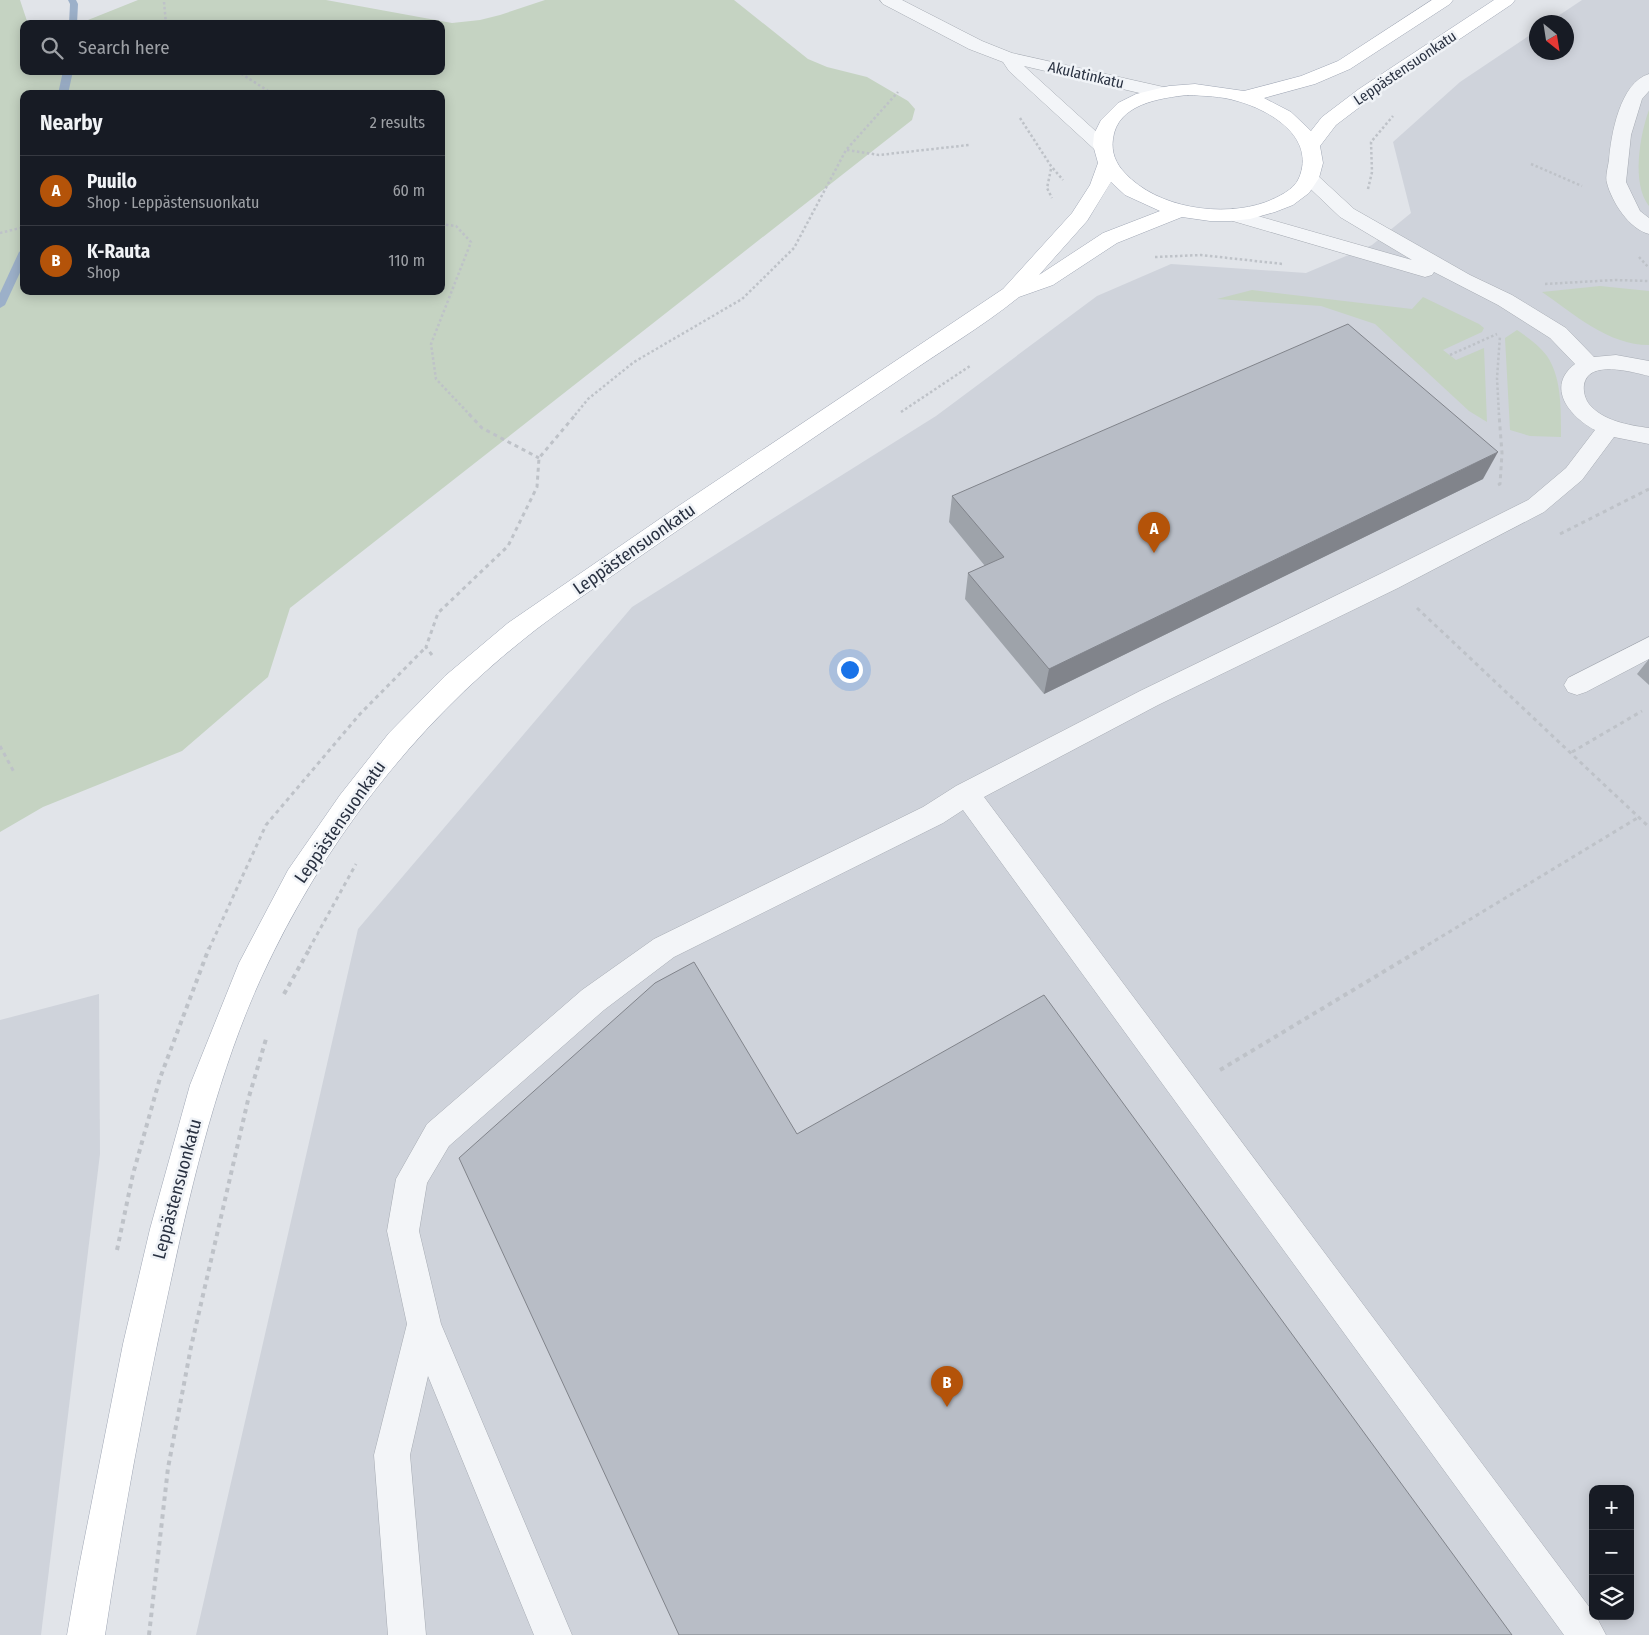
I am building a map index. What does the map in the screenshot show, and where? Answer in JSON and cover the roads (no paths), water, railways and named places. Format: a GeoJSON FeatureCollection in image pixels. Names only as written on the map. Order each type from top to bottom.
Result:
{"type":"FeatureCollection","features":[{"type":"Feature","properties":{"kind":"main road","name":"Leppästensuonkatu"},"geometry":{"type":"LineString","coordinates":[[1245,97],[1308,80],[1344,65],[1444,0]]}},
{"type":"Feature","properties":{"kind":"main road","name":"Leppästensuonkatu"},"geometry":{"type":"LineString","coordinates":[[1310,144],[1329,121],[1366,93],[1506,0]]}},
{"type":"Feature","properties":{"kind":"main road"},"geometry":{"type":"LineString","coordinates":[[1188,89],[1217,91],[1245,97],[1267,105],[1286,117],[1301,130],[1310,144],[1314,161],[1309,178],[1298,192],[1281,203],[1259,211],[1233,215],[1181,210],[1156,203],[1135,192],[1118,179],[1104,155],[1105,127],[1118,111],[1137,100],[1161,92],[1188,89]]}},
{"type":"Feature","properties":{"kind":"main road","name":"Leppästensuonkatu"},"geometry":{"type":"LineString","coordinates":[[1010,294],[1080,217],[1100,185],[1104,155]]}},
{"type":"Feature","properties":{"kind":"main road","name":"Leppästensuonkatu"},"geometry":{"type":"LineString","coordinates":[[86,1635],[96,1572],[140,1344],[166,1229],[205,1085],[249,972],[298,879],[350,803],[398,741],[454,683],[517,630],[685,513],[1010,294],[1046,280],[1110,238],[1181,210]]}},
{"type":"Feature","properties":{"kind":"street","name":"Akulatinkatu"},"geometry":{"type":"LineString","coordinates":[[889,0],[955,35],[1011,60],[1024,60],[1161,92]]}},
{"type":"Feature","properties":{"kind":"street","name":"Akulatinkatu"},"geometry":{"type":"LineString","coordinates":[[1011,60],[1015,67],[1104,155]]}},
{"type":"Feature","properties":{"kind":"street"},"geometry":{"type":"LineString","coordinates":[[1649,80],[1633,98],[1621,135],[1616,182],[1632,214],[1649,228]]}},
{"type":"Feature","properties":{"kind":"street"},"geometry":{"type":"LineString","coordinates":[[1309,178],[1347,213],[1463,280],[1505,300],[1558,333],[1590,366]]}},
{"type":"Feature","properties":{"kind":"street"},"geometry":{"type":"LineString","coordinates":[[1233,215],[1463,280]]}},
{"type":"Feature","properties":{"kind":"street"},"geometry":{"type":"LineString","coordinates":[[1649,369],[1620,361],[1601,362],[1585,367],[1575,377],[1572,390],[1578,403],[1590,417],[1609,428],[1630,434],[1649,436]]}},
{"type":"Feature","properties":{"kind":"street"},"geometry":{"type":"LineString","coordinates":[[552,1635],[424,1324],[403,1231],[412,1179],[438,1135],[593,1000],[664,948],[933,815],[966,794],[1149,698],[1536,506],[1574,474],[1609,428]]}},
{"type":"Feature","properties":{"kind":"street"},"geometry":{"type":"LineString","coordinates":[[1578,685],[1649,647]]}},
{"type":"Feature","properties":{"kind":"street"},"geometry":{"type":"LineString","coordinates":[[966,794],[1587,1635]]}},
{"type":"Feature","properties":{"kind":"street"},"geometry":{"type":"LineString","coordinates":[[406,1635],[392,1455],[424,1324]]}},
{"type":"Feature","properties":{"kind":"waterway"},"geometry":{"type":"LineString","coordinates":[[72,0],[74,4],[73,20]]}},
{"type":"Feature","properties":{"kind":"waterway"},"geometry":{"type":"LineString","coordinates":[[64,90],[67,75]]}},
{"type":"Feature","properties":{"kind":"waterway"},"geometry":{"type":"LineString","coordinates":[[0,305],[20,261]]}},
{"type":"Feature","properties":{"kind":"place","name":"Puuilo"},"geometry":{"type":"Point","coordinates":[1154,553]}},
{"type":"Feature","properties":{"kind":"place","name":"K-Rauta"},"geometry":{"type":"Point","coordinates":[947,1407]}}]}
